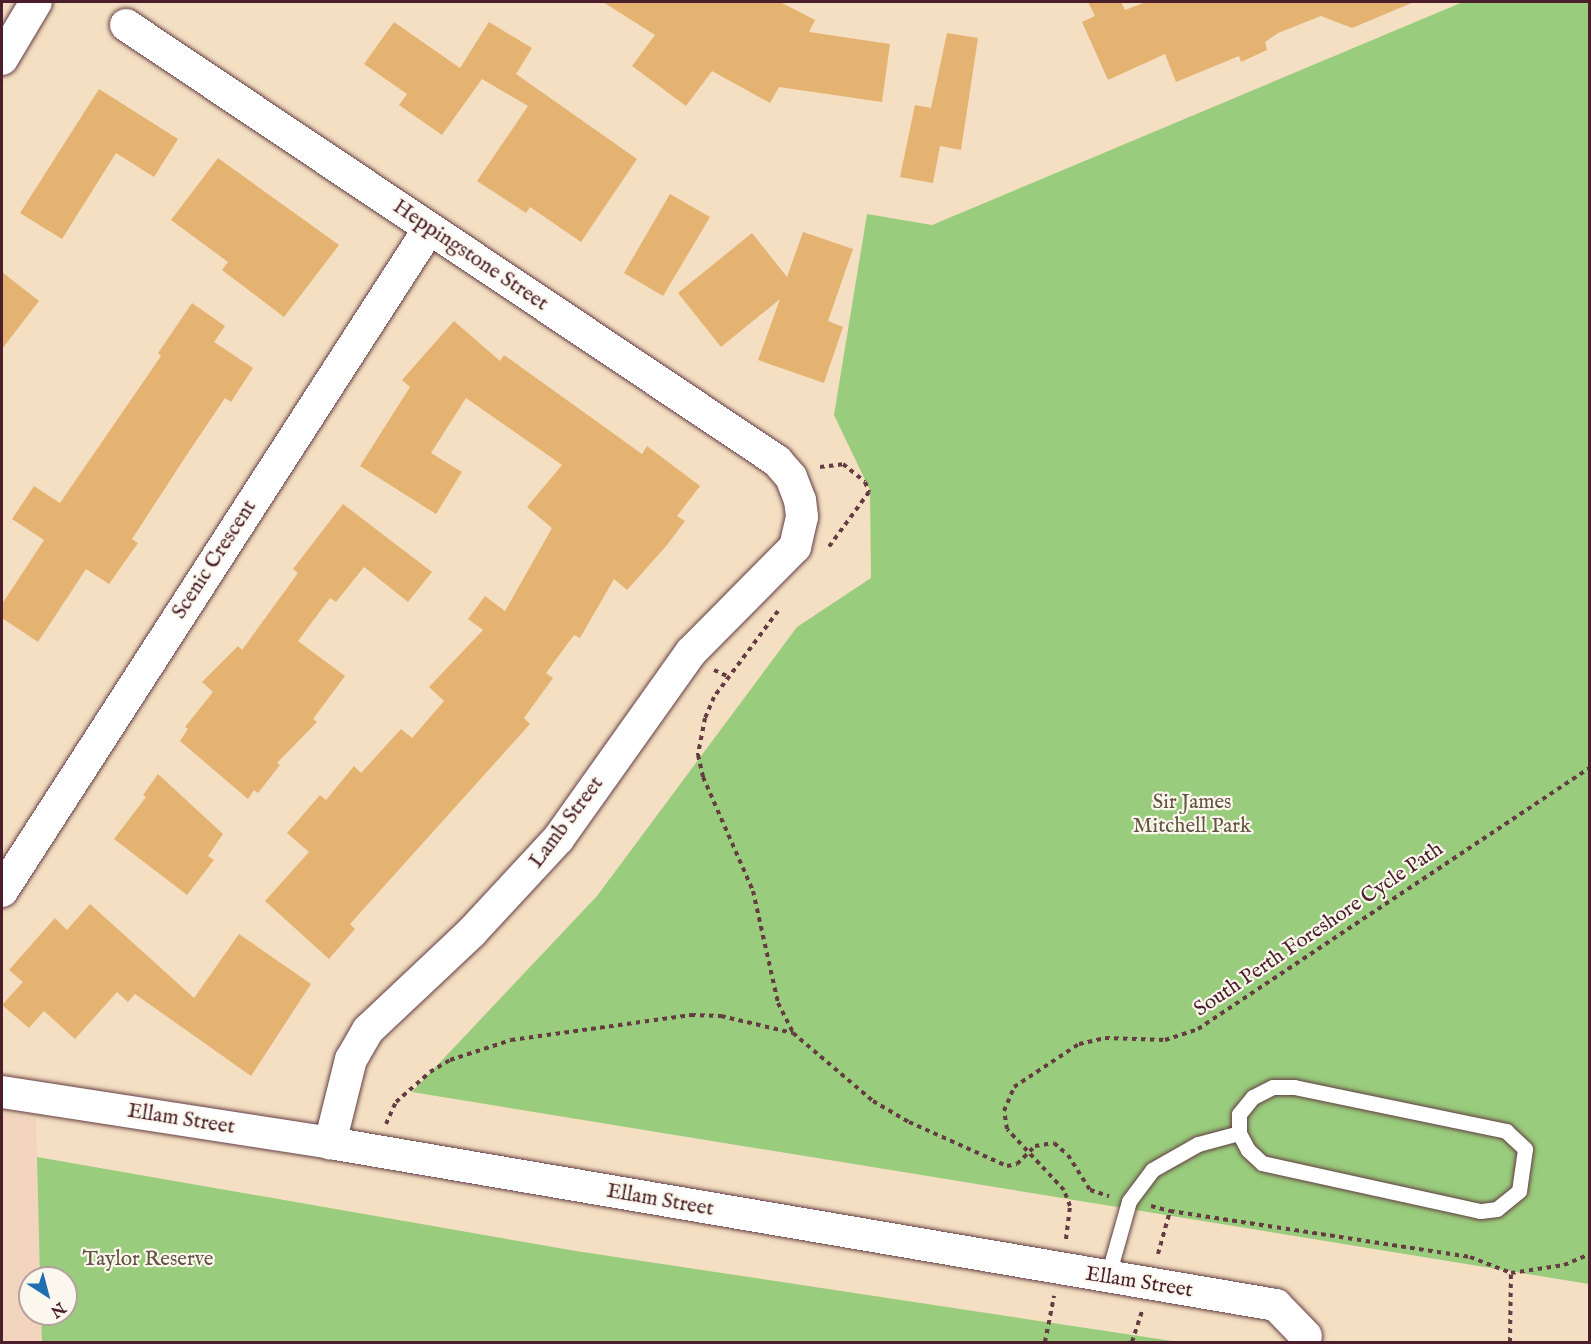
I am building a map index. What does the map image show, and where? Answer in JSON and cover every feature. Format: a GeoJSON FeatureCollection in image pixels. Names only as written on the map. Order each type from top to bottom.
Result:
{"type":"FeatureCollection","features":[{"type":"Feature","properties":{"kind":"street"},"geometry":{"type":"LineString","coordinates":[[2,59],[36,2]]}},
{"type":"Feature","properties":{"kind":"street","name":"Heppingstone Street"},"geometry":{"type":"LineString","coordinates":[[126,25],[777,461],[791,477],[800,500]]}},
{"type":"Feature","properties":{"kind":"street","name":"Scenic Crescent"},"geometry":{"type":"LineString","coordinates":[[2,891],[429,230]]}},
{"type":"Feature","properties":{"kind":"street","name":"Lamb Street"},"geometry":{"type":"LineString","coordinates":[[330,1143],[348,1066],[368,1030],[472,932],[558,839],[691,652],[795,547],[802,517],[800,500]]}},
{"type":"Feature","properties":{"kind":"street","name":"Ellam Street"},"geometry":{"type":"LineString","coordinates":[[2,1092],[330,1143],[1107,1279],[1276,1305],[1306,1336]]}},
{"type":"Feature","properties":{"kind":"lane"},"geometry":{"type":"LineString","coordinates":[[1273,1087],[1294,1087],[1506,1131],[1525,1149],[1526,1164],[1519,1191],[1509,1202],[1497,1209],[1480,1211],[1271,1166],[1248,1150],[1239,1132],[1239,1114],[1253,1097],[1273,1087]]}},
{"type":"Feature","properties":{"kind":"lane"},"geometry":{"type":"LineString","coordinates":[[1107,1279],[1129,1201],[1152,1170],[1198,1144],[1239,1132]]}},
{"type":"Feature","properties":{"kind":"path"},"geometry":{"type":"LineString","coordinates":[[816,468],[843,464],[865,482],[869,492],[826,550]]}},
{"type":"Feature","properties":{"kind":"path"},"geometry":{"type":"LineString","coordinates":[[784,604],[727,676],[705,718],[698,754],[704,777],[753,891],[778,1003],[793,1033],[873,1101],[909,1122],[1007,1166],[1017,1164],[1027,1153],[1043,1142],[1054,1143],[1068,1155],[1090,1190],[1170,1211],[1470,1257],[1511,1273],[1564,1265],[1590,1254]]}},
{"type":"Feature","properties":{"kind":"path","name":"South Perth Foreshore Cycle Path"},"geometry":{"type":"LineString","coordinates":[[1045,1342],[1070,1206],[1064,1190],[1007,1130],[1004,1111],[1014,1087],[1079,1044],[1105,1038],[1165,1040],[1198,1029],[1590,768]]}},
{"type":"Feature","properties":{"kind":"path"},"geometry":{"type":"LineString","coordinates":[[379,1152],[389,1113],[413,1085],[450,1060],[511,1040],[691,1015],[721,1016],[793,1033]]}},
{"type":"Feature","properties":{"kind":"path"},"geometry":{"type":"LineString","coordinates":[[1148,1286],[1170,1211]]}},
{"type":"Feature","properties":{"kind":"path"},"geometry":{"type":"LineString","coordinates":[[1510,1342],[1511,1273]]}},
{"type":"Feature","properties":{"kind":"shaded area"},"geometry":{"type":"Polygon","coordinates":[[[2,1113],[36,1119],[40,1266],[18,1266],[18,1326],[41,1326],[42,1342],[2,1342],[2,1113]]]}},
{"type":"Feature","properties":{"kind":"green space","name":"Sir James Mitchell Park"},"geometry":{"type":"Polygon","coordinates":[[[1463,2],[1589,2],[1589,1284],[412,1092],[597,896],[797,627],[871,578],[870,490],[834,415],[867,214],[932,225],[1463,2]]]}},
{"type":"Feature","properties":{"kind":"green space","name":"Taylor Reserve"},"geometry":{"type":"Polygon","coordinates":[[[37,1157],[576,1251],[1179,1342],[42,1342],[41,1326],[78,1326],[78,1266],[40,1266],[37,1157]]]}},
{"type":"Feature","properties":{"kind":"building"},"geometry":{"type":"Polygon","coordinates":[[[603,2],[780,2],[815,20],[809,32],[890,44],[882,102],[779,87],[770,103],[712,71],[686,106],[632,66],[655,35],[603,2]]]}},
{"type":"Feature","properties":{"kind":"building"},"geometry":{"type":"Polygon","coordinates":[[[1088,2],[1121,2],[1125,10],[1146,2],[1414,2],[1352,28],[1321,16],[1278,33],[1265,42],[1267,50],[1241,62],[1239,56],[1176,82],[1165,54],[1108,80],[1082,22],[1095,16],[1088,2]]]}},
{"type":"Feature","properties":{"kind":"building"},"geometry":{"type":"Polygon","coordinates":[[[394,22],[460,68],[489,22],[532,48],[516,74],[637,159],[581,242],[530,207],[526,213],[477,181],[528,106],[482,79],[442,135],[399,105],[407,94],[364,64],[394,22]]]}},
{"type":"Feature","properties":{"kind":"building"},"geometry":{"type":"Polygon","coordinates":[[[947,33],[978,38],[961,150],[940,146],[933,183],[900,177],[915,105],[931,108],[947,33]]]}},
{"type":"Feature","properties":{"kind":"building"},"geometry":{"type":"Polygon","coordinates":[[[99,89],[178,139],[154,177],[116,153],[62,239],[20,213],[99,89]]]}},
{"type":"Feature","properties":{"kind":"building"},"geometry":{"type":"Polygon","coordinates":[[[218,158],[339,245],[284,317],[222,270],[228,262],[171,220],[218,158]]]}},
{"type":"Feature","properties":{"kind":"building"},"geometry":{"type":"Polygon","coordinates":[[[670,194],[710,217],[663,296],[624,273],[670,194]]]}},
{"type":"Feature","properties":{"kind":"building"},"geometry":{"type":"Polygon","coordinates":[[[803,232],[853,249],[828,321],[843,327],[824,383],[758,360],[780,299],[721,347],[678,293],[752,233],[787,277],[803,232]]]}},
{"type":"Feature","properties":{"kind":"building"},"geometry":{"type":"Polygon","coordinates":[[[2,272],[39,301],[2,349],[2,272]]]}},
{"type":"Feature","properties":{"kind":"building"},"geometry":{"type":"Polygon","coordinates":[[[192,303],[225,326],[214,342],[253,368],[231,402],[225,398],[186,456],[132,539],[138,543],[109,584],[86,569],[38,642],[2,618],[2,604],[44,540],[12,519],[34,486],[60,503],[161,356],[158,353],[192,303]]]}},
{"type":"Feature","properties":{"kind":"building"},"geometry":{"type":"Polygon","coordinates":[[[454,321],[500,361],[504,355],[642,454],[647,446],[700,486],[677,516],[685,521],[667,545],[627,590],[614,579],[580,638],[574,635],[546,673],[553,678],[524,718],[530,724],[350,924],[355,929],[329,959],[265,901],[309,852],[287,833],[320,795],[326,800],[354,766],[361,773],[401,729],[412,738],[444,701],[429,687],[483,630],[468,619],[485,596],[505,611],[552,528],[527,507],[562,465],[466,398],[431,453],[462,472],[436,514],[360,466],[410,387],[402,380],[454,321]]]}},
{"type":"Feature","properties":{"kind":"building"},"geometry":{"type":"Polygon","coordinates":[[[343,504],[432,572],[408,602],[364,567],[336,602],[330,598],[298,641],[345,676],[313,719],[317,722],[277,763],[280,765],[258,793],[254,790],[248,799],[180,741],[188,729],[185,727],[213,692],[202,682],[238,646],[242,650],[298,573],[293,569],[343,504]]]}},
{"type":"Feature","properties":{"kind":"building"},"geometry":{"type":"Polygon","coordinates":[[[158,774],[223,834],[208,856],[214,860],[187,895],[114,839],[146,797],[143,795],[158,774]]]}},
{"type":"Feature","properties":{"kind":"building"},"geometry":{"type":"Polygon","coordinates":[[[90,904],[194,998],[239,934],[311,984],[251,1076],[135,994],[128,1002],[117,992],[75,1039],[44,1011],[29,1028],[2,1005],[23,982],[9,970],[55,918],[67,930],[90,904]]]}}]}
